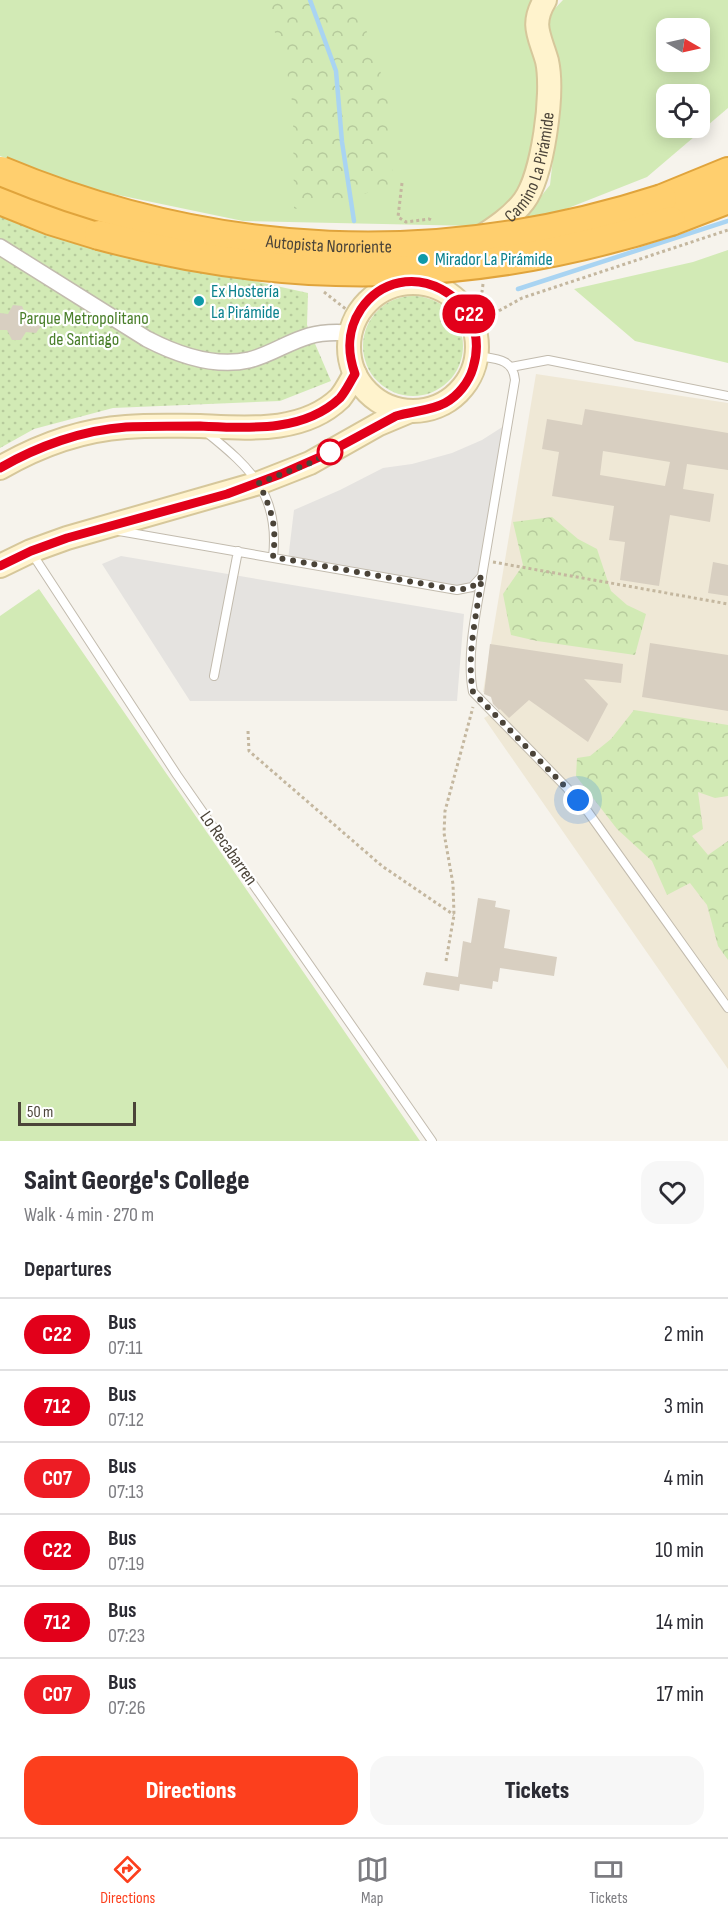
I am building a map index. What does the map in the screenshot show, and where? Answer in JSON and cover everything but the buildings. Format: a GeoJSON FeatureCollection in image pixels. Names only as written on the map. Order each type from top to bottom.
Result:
{"type":"FeatureCollection","features":[{"type":"Feature","properties":{"kind":"highway","name":"Autopista Nororiente"},"geometry":{"type":"LineString","coordinates":[[0,171],[91,205],[161,224],[241,239],[329,247],[402,247],[498,238],[585,221],[728,199]]}},
{"type":"Feature","properties":{"kind":"highway","name":"Autopista Nororiente"},"geometry":{"type":"LineString","coordinates":[[0,200],[50,220],[176,254],[254,266],[315,271],[386,272],[517,260],[595,244],[666,210],[728,172]]}},
{"type":"Feature","properties":{"kind":"street","name":"Camino La Pirámide"},"geometry":{"type":"LineString","coordinates":[[411,282],[437,268],[513,214],[536,180],[544,136],[548,91],[547,62],[538,35],[537,22],[538,11],[545,0]]}},
{"type":"Feature","properties":{"kind":"street"},"geometry":{"type":"LineString","coordinates":[[0,248],[147,339],[170,351],[192,358],[226,363],[250,360],[307,336],[334,332],[350,333]]}},
{"type":"Feature","properties":{"kind":"street"},"geometry":{"type":"LineString","coordinates":[[411,282],[429,284],[444,290],[458,300],[469,314],[476,330],[477,356],[471,374],[461,390],[454,396],[429,410],[396,409],[377,400],[362,386],[350,361],[350,333],[356,317],[365,303],[379,292],[394,285],[411,282]]}},
{"type":"Feature","properties":{"kind":"street"},"geometry":{"type":"LineString","coordinates":[[0,468],[44,447],[124,427],[253,428],[280,426],[324,409],[342,396],[355,374]]}},
{"type":"Feature","properties":{"kind":"street"},"geometry":{"type":"LineString","coordinates":[[0,566],[31,551],[259,483],[310,463],[379,424],[410,411]]}},
{"type":"Feature","properties":{"kind":"lane"},"geometry":{"type":"LineString","coordinates":[[477,356],[499,360],[511,367],[514,371],[514,380],[482,576],[471,663],[473,692],[588,812],[728,1008]]}},
{"type":"Feature","properties":{"kind":"lane"},"geometry":{"type":"LineString","coordinates":[[511,367],[548,360],[728,396]]}},
{"type":"Feature","properties":{"kind":"lane"},"geometry":{"type":"LineString","coordinates":[[199,426],[239,458],[259,483],[272,513],[275,536],[273,557]]}},
{"type":"Feature","properties":{"kind":"lane"},"geometry":{"type":"LineString","coordinates":[[104,528],[458,590],[472,587],[482,576]]}},
{"type":"Feature","properties":{"kind":"lane","name":"Lo Recabarren"},"geometry":{"type":"LineString","coordinates":[[31,551],[177,774],[432,1141]]}},
{"type":"Feature","properties":{"kind":"lane"},"geometry":{"type":"LineString","coordinates":[[214,676],[238,551]]}},
{"type":"Feature","properties":{"kind":"path"},"geometry":{"type":"LineString","coordinates":[[402,183],[398,217],[406,222],[429,219],[434,222],[433,230]]}},
{"type":"Feature","properties":{"kind":"path"},"geometry":{"type":"LineString","coordinates":[[476,330],[495,313],[522,298],[728,230]]}},
{"type":"Feature","properties":{"kind":"path"},"geometry":{"type":"LineString","coordinates":[[484,561],[728,604]]}},
{"type":"Feature","properties":{"kind":"path"},"geometry":{"type":"LineString","coordinates":[[446,961],[454,915],[453,884],[444,833],[445,811],[470,716]]}},
{"type":"Feature","properties":{"kind":"path"},"geometry":{"type":"LineString","coordinates":[[248,731],[249,751],[382,866],[454,915]]}},
{"type":"Feature","properties":{"kind":"shaded area"},"geometry":{"type":"Polygon","coordinates":[[[536,374],[728,403],[728,1069],[484,718],[521,696],[483,692],[536,374]]]}},
{"type":"Feature","properties":{"kind":"shaded area"},"geometry":{"type":"Polygon","coordinates":[[[507,424],[479,594],[288,560],[294,510],[383,468],[412,464],[452,453],[482,440],[507,424]]]}},
{"type":"Feature","properties":{"kind":"shaded area"},"geometry":{"type":"Polygon","coordinates":[[[121,556],[464,614],[457,701],[190,701],[102,564],[121,556]]]}},
{"type":"Feature","properties":{"kind":"green space"},"geometry":{"type":"Polygon","coordinates":[[[0,0],[535,0],[527,35],[537,59],[538,107],[519,196],[476,226],[243,221],[99,191],[0,156],[0,0]]]}},
{"type":"Feature","properties":{"kind":"green space"},"geometry":{"type":"Polygon","coordinates":[[[265,0],[356,0],[388,94],[393,185],[334,203],[294,209],[293,107],[287,72],[265,0]]]}},
{"type":"Feature","properties":{"kind":"green space"},"geometry":{"type":"Polygon","coordinates":[[[563,0],[728,0],[728,108],[710,123],[710,84],[656,84],[656,138],[693,138],[647,177],[515,229],[550,185],[558,114],[542,22],[563,0]]]}},
{"type":"Feature","properties":{"kind":"green space","name":"Parque Metropolitano de Santiago"},"geometry":{"type":"Polygon","coordinates":[[[0,215],[48,235],[308,293],[307,325],[331,381],[280,401],[113,408],[34,429],[0,448],[0,215]]]}},
{"type":"Feature","properties":{"kind":"green space"},"geometry":{"type":"Polygon","coordinates":[[[728,250],[728,363],[635,341],[574,289],[693,262],[728,250]]]}},
{"type":"Feature","properties":{"kind":"green space"},"geometry":{"type":"Polygon","coordinates":[[[413,296],[432,300],[448,311],[459,327],[463,346],[459,365],[448,381],[432,392],[413,396],[394,392],[378,381],[367,365],[363,346],[367,327],[378,311],[394,300],[413,296]]]}},
{"type":"Feature","properties":{"kind":"green space"},"geometry":{"type":"Polygon","coordinates":[[[552,517],[578,539],[597,549],[611,591],[627,605],[646,614],[635,655],[511,635],[503,594],[523,565],[513,522],[552,517]]]}},
{"type":"Feature","properties":{"kind":"green space"},"geometry":{"type":"Polygon","coordinates":[[[39,589],[420,1141],[0,1141],[0,616],[39,589]]]}},
{"type":"Feature","properties":{"kind":"green space"},"geometry":{"type":"Polygon","coordinates":[[[634,710],[728,725],[728,796],[715,798],[698,792],[703,829],[692,836],[708,855],[728,841],[728,960],[718,946],[707,905],[690,883],[667,895],[652,861],[617,829],[576,776],[577,758],[590,756],[611,739],[634,710]]]}},
{"type":"Feature","properties":{"kind":"waterway"},"geometry":{"type":"LineString","coordinates":[[310,0],[336,71],[342,142],[354,221]]}},
{"type":"Feature","properties":{"kind":"waterway"},"geometry":{"type":"LineString","coordinates":[[518,289],[728,221]]}},
{"type":"Feature","properties":{"kind":"bus line","name":"C22"},"geometry":{"type":"LineString","coordinates":[[0,468],[18,458],[69,438],[124,427],[253,428],[280,426],[312,415],[342,396],[355,374],[350,361],[349,347],[350,333],[356,317],[365,303],[379,292],[394,285],[411,282],[429,284],[444,290],[458,300],[469,314],[476,330],[477,356],[471,374],[461,390],[446,402],[429,410],[410,411],[396,416],[310,463],[259,483],[67,538],[31,551],[0,566]]}},
{"type":"Feature","properties":{"kind":"place","name":"Mirador La Pirámide"},"geometry":{"type":"Point","coordinates":[423,259]}},
{"type":"Feature","properties":{"kind":"place","name":"Ex Hostería La Pirámide"},"geometry":{"type":"Point","coordinates":[199,301]}},
{"type":"Feature","properties":{"kind":"route"},"geometry":{"type":"LineString","coordinates":[[330,452],[334,450],[310,463],[259,483],[272,513],[275,536],[273,557],[458,590],[472,587],[482,576],[471,663],[473,692],[578,800]]}}]}
